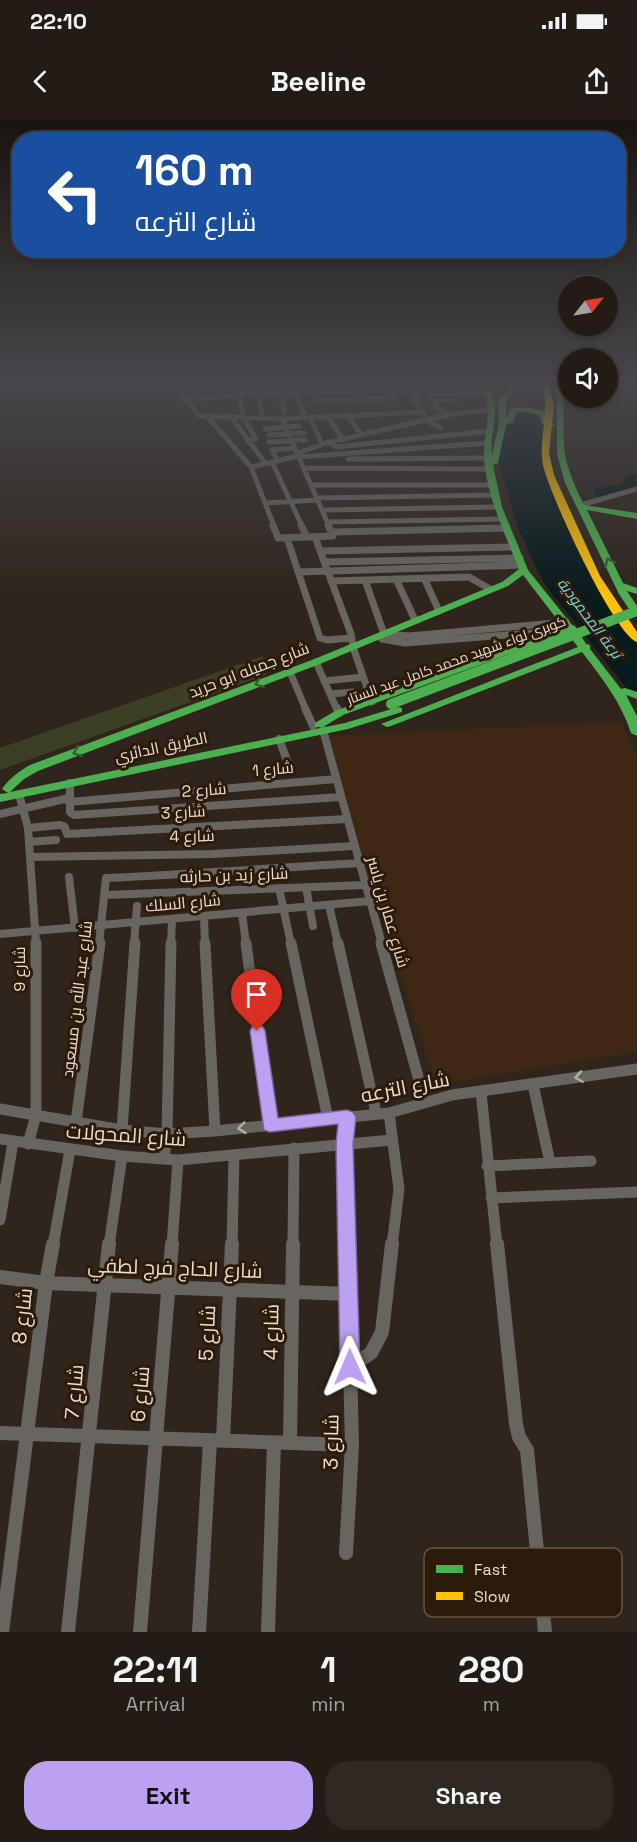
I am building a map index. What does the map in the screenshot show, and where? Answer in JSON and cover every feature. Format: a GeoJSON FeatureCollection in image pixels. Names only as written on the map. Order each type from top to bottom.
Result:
{"type":"FeatureCollection","features":[{"type":"Feature","properties":{"kind":"main road"},"geometry":{"type":"LineString","coordinates":[[488,454],[488,464],[499,507],[520,560],[536,588],[568,625],[626,704],[637,733]]}},
{"type":"Feature","properties":{"kind":"main road"},"geometry":{"type":"LineString","coordinates":[[496,454],[494,461],[511,520],[533,571],[548,593],[631,694],[637,710]]}},
{"type":"Feature","properties":{"kind":"main road"},"geometry":{"type":"LineString","coordinates":[[547,454],[547,464],[585,556],[616,612],[637,639]]}},
{"type":"Feature","properties":{"kind":"main road"},"geometry":{"type":"LineString","coordinates":[[561,454],[571,496],[589,546],[585,556]]}},
{"type":"Feature","properties":{"kind":"main road"},"geometry":{"type":"LineString","coordinates":[[569,483],[620,585],[637,612]]}},
{"type":"Feature","properties":{"kind":"main road"},"geometry":{"type":"LineString","coordinates":[[582,506],[635,518]]}},
{"type":"Feature","properties":{"kind":"main road"},"geometry":{"type":"LineString","coordinates":[[593,528],[635,518]]}},
{"type":"Feature","properties":{"kind":"main road","name":"شارع جميله ابو حريد"},"geometry":{"type":"LineString","coordinates":[[505,584],[520,560]]}},
{"type":"Feature","properties":{"kind":"main road","name":"شارع جميله ابو حريد"},"geometry":{"type":"LineString","coordinates":[[7,793],[20,776],[34,768],[316,662],[353,642],[379,636],[505,584],[522,584],[536,588]]}},
{"type":"Feature","properties":{"kind":"main road"},"geometry":{"type":"LineString","coordinates":[[620,585],[637,591]]}},
{"type":"Feature","properties":{"kind":"main road"},"geometry":{"type":"LineString","coordinates":[[620,585],[637,596]]}},
{"type":"Feature","properties":{"kind":"main road","name":"كوبرى لواء شهيد محمد كامل عبد الستار"},"geometry":{"type":"LineString","coordinates":[[321,728],[366,721],[394,706],[637,612]]}},
{"type":"Feature","properties":{"kind":"main road","name":"كوبرى لواء شهيد محمد كامل عبد الستار"},"geometry":{"type":"LineString","coordinates":[[394,706],[637,618]]}},
{"type":"Feature","properties":{"kind":"main road"},"geometry":{"type":"LineString","coordinates":[[321,728],[339,713],[516,649],[568,625]]}},
{"type":"Feature","properties":{"kind":"main road"},"geometry":{"type":"LineString","coordinates":[[321,728],[351,732],[373,729],[585,647]]}},
{"type":"Feature","properties":{"kind":"main road"},"geometry":{"type":"LineString","coordinates":[[516,649],[534,655],[539,660],[540,666]]}},
{"type":"Feature","properties":{"kind":"main road","name":"الطريق الدائري"},"geometry":{"type":"LineString","coordinates":[[7,793],[70,783],[279,740],[321,728]]}},
{"type":"Feature","properties":{"kind":"main road","name":"الطريق الدائري"},"geometry":{"type":"LineString","coordinates":[[7,793],[321,728]]}},
{"type":"Feature","properties":{"kind":"street"},"geometry":{"type":"LineString","coordinates":[[239,454],[251,467],[277,538],[401,531],[499,507]]}},
{"type":"Feature","properties":{"kind":"street"},"geometry":{"type":"LineString","coordinates":[[259,454],[272,462]]}},
{"type":"Feature","properties":{"kind":"street"},"geometry":{"type":"LineString","coordinates":[[272,454],[272,462],[306,537]]}},
{"type":"Feature","properties":{"kind":"street"},"geometry":{"type":"LineString","coordinates":[[284,454],[334,468],[414,469],[488,464]]}},
{"type":"Feature","properties":{"kind":"street"},"geometry":{"type":"LineString","coordinates":[[297,454],[333,534]]}},
{"type":"Feature","properties":{"kind":"street"},"geometry":{"type":"LineString","coordinates":[[299,457],[305,454]]}},
{"type":"Feature","properties":{"kind":"street"},"geometry":{"type":"LineString","coordinates":[[251,467],[299,457],[332,454]]}},
{"type":"Feature","properties":{"kind":"street"},"geometry":{"type":"LineString","coordinates":[[299,457],[488,464]]}},
{"type":"Feature","properties":{"kind":"street"},"geometry":{"type":"LineString","coordinates":[[366,458],[362,480],[393,483],[499,507]]}},
{"type":"Feature","properties":{"kind":"street"},"geometry":{"type":"LineString","coordinates":[[334,468],[335,479]]}},
{"type":"Feature","properties":{"kind":"street"},"geometry":{"type":"LineString","coordinates":[[390,468],[404,549]]}},
{"type":"Feature","properties":{"kind":"street"},"geometry":{"type":"LineString","coordinates":[[414,469],[416,479]]}},
{"type":"Feature","properties":{"kind":"street"},"geometry":{"type":"LineString","coordinates":[[312,486],[393,483]]}},
{"type":"Feature","properties":{"kind":"street"},"geometry":{"type":"LineString","coordinates":[[582,506],[637,489]]}},
{"type":"Feature","properties":{"kind":"street"},"geometry":{"type":"LineString","coordinates":[[265,503],[395,497],[499,507]]}},
{"type":"Feature","properties":{"kind":"street"},"geometry":{"type":"LineString","coordinates":[[323,510],[499,507]]}},
{"type":"Feature","properties":{"kind":"street"},"geometry":{"type":"LineString","coordinates":[[328,522],[399,521],[499,507]]}},
{"type":"Feature","properties":{"kind":"street"},"geometry":{"type":"LineString","coordinates":[[315,537],[372,702]]}},
{"type":"Feature","properties":{"kind":"street"},"geometry":{"type":"LineString","coordinates":[[287,538],[320,638],[353,642]]}},
{"type":"Feature","properties":{"kind":"street"},"geometry":{"type":"LineString","coordinates":[[321,551],[458,545],[520,560]]}},
{"type":"Feature","properties":{"kind":"street"},"geometry":{"type":"LineString","coordinates":[[325,562],[520,560]]}},
{"type":"Feature","properties":{"kind":"street"},"geometry":{"type":"LineString","coordinates":[[298,572],[520,560]]}},
{"type":"Feature","properties":{"kind":"street"},"geometry":{"type":"LineString","coordinates":[[332,581],[469,577],[490,589]]}},
{"type":"Feature","properties":{"kind":"street"},"geometry":{"type":"LineString","coordinates":[[424,578],[439,611]]}},
{"type":"Feature","properties":{"kind":"street"},"geometry":{"type":"LineString","coordinates":[[396,579],[415,620]]}},
{"type":"Feature","properties":{"kind":"street"},"geometry":{"type":"LineString","coordinates":[[365,580],[379,636]]}},
{"type":"Feature","properties":{"kind":"street"},"geometry":{"type":"LineString","coordinates":[[379,636],[405,643],[543,632],[568,625]]}},
{"type":"Feature","properties":{"kind":"street"},"geometry":{"type":"LineString","coordinates":[[379,636],[568,625]]}},
{"type":"Feature","properties":{"kind":"street"},"geometry":{"type":"LineString","coordinates":[[316,662],[339,713]]}},
{"type":"Feature","properties":{"kind":"street","name":"شارع عمار بن ياسر"},"geometry":{"type":"LineString","coordinates":[[290,672],[321,728],[425,1102]]}},
{"type":"Feature","properties":{"kind":"street"},"geometry":{"type":"LineString","coordinates":[[324,681],[363,677]]}},
{"type":"Feature","properties":{"kind":"street"},"geometry":{"type":"LineString","coordinates":[[331,694],[353,692]]}},
{"type":"Feature","properties":{"kind":"street"},"geometry":{"type":"LineString","coordinates":[[279,740],[291,771]]}},
{"type":"Feature","properties":{"kind":"street","name":"شارع 1"},"geometry":{"type":"LineString","coordinates":[[0,814],[69,800],[336,779]]}},
{"type":"Feature","properties":{"kind":"street"},"geometry":{"type":"LineString","coordinates":[[69,800],[70,783]]}},
{"type":"Feature","properties":{"kind":"street","name":"شارع 9"},"geometry":{"type":"LineString","coordinates":[[7,793],[25,808],[36,931],[36,1116],[28,1144]]}},
{"type":"Feature","properties":{"kind":"street","name":"شارع 2"},"geometry":{"type":"LineString","coordinates":[[69,800],[70,812],[77,815],[340,797]]}},
{"type":"Feature","properties":{"kind":"street","name":"شارع 3"},"geometry":{"type":"LineString","coordinates":[[28,828],[60,825],[64,827],[67,834],[346,819]]}},
{"type":"Feature","properties":{"kind":"street"},"geometry":{"type":"LineString","coordinates":[[29,842],[56,840]]}},
{"type":"Feature","properties":{"kind":"street","name":"شارع 4"},"geometry":{"type":"LineString","coordinates":[[30,857],[213,854],[354,846]]}},
{"type":"Feature","properties":{"kind":"street","name":"شارع عبد الله بن مسعود"},"geometry":{"type":"LineString","coordinates":[[76,1122],[102,925],[105,880],[109,877],[236,873],[359,863]]}},
{"type":"Feature","properties":{"kind":"street"},"geometry":{"type":"LineString","coordinates":[[69,877],[75,927]]}},
{"type":"Feature","properties":{"kind":"street","name":"شارع زيد بن حارثه"},"geometry":{"type":"LineString","coordinates":[[104,895],[365,885]]}},
{"type":"Feature","properties":{"kind":"street"},"geometry":{"type":"LineString","coordinates":[[306,887],[313,926]]}},
{"type":"Feature","properties":{"kind":"street"},"geometry":{"type":"LineString","coordinates":[[279,888],[328,1119]]}},
{"type":"Feature","properties":{"kind":"street","name":"شارع السلك"},"geometry":{"type":"LineString","coordinates":[[0,934],[369,901]]}},
{"type":"Feature","properties":{"kind":"street"},"geometry":{"type":"LineString","coordinates":[[329,905],[382,1113],[392,1140],[399,1188],[382,1332],[371,1353],[350,1367]]}},
{"type":"Feature","properties":{"kind":"street"},"geometry":{"type":"LineString","coordinates":[[122,1130],[137,906]]}},
{"type":"Feature","properties":{"kind":"street"},"geometry":{"type":"LineString","coordinates":[[242,913],[270,1125]]}},
{"type":"Feature","properties":{"kind":"street"},"geometry":{"type":"LineString","coordinates":[[204,916],[215,1131]]}},
{"type":"Feature","properties":{"kind":"street","name":"شارع 6"},"geometry":{"type":"LineString","coordinates":[[140,1632],[170,1287],[171,1159],[167,1134],[172,919]]}},
{"type":"Feature","properties":{"kind":"street","name":"شارع الترعه"},"geometry":{"type":"LineString","coordinates":[[0,1110],[122,1130],[167,1134],[215,1131],[382,1113],[425,1102],[481,1092],[637,1068]]}},
{"type":"Feature","properties":{"kind":"street"},"geometry":{"type":"LineString","coordinates":[[533,1084],[550,1163]]}},
{"type":"Feature","properties":{"kind":"street"},"geometry":{"type":"LineString","coordinates":[[481,1092],[516,1424],[519,1437],[527,1450],[537,1548]]}},
{"type":"Feature","properties":{"kind":"street","name":"شارع 3"},"geometry":{"type":"LineString","coordinates":[[346,1553],[352,1445],[344,1144],[347,1117]]}},
{"type":"Feature","properties":{"kind":"street","name":"شارع المحولات"},"geometry":{"type":"LineString","coordinates":[[0,1139],[70,1150],[171,1159],[392,1140]]}},
{"type":"Feature","properties":{"kind":"street"},"geometry":{"type":"LineString","coordinates":[[0,1220],[13,1142]]}},
{"type":"Feature","properties":{"kind":"street","name":"شارع 4"},"geometry":{"type":"LineString","coordinates":[[290,1443],[294,1148]]}},
{"type":"Feature","properties":{"kind":"street","name":"شارع 8"},"geometry":{"type":"LineString","coordinates":[[2,1632],[45,1283],[70,1150]]}},
{"type":"Feature","properties":{"kind":"street","name":"شارع 5"},"geometry":{"type":"LineString","coordinates":[[199,1632],[230,1289],[234,1155]]}},
{"type":"Feature","properties":{"kind":"street","name":"شارع 7"},"geometry":{"type":"LineString","coordinates":[[68,1632],[90,1437],[103,1286],[122,1156]]}},
{"type":"Feature","properties":{"kind":"street"},"geometry":{"type":"LineString","coordinates":[[487,1166],[591,1161]]}},
{"type":"Feature","properties":{"kind":"street"},"geometry":{"type":"LineString","coordinates":[[491,1198],[637,1192]]}},
{"type":"Feature","properties":{"kind":"street","name":"شارع الحاج فرج لطفي"},"geometry":{"type":"LineString","coordinates":[[0,1277],[45,1283],[103,1286],[349,1294]]}},
{"type":"Feature","properties":{"kind":"street"},"geometry":{"type":"LineString","coordinates":[[0,1432],[352,1445]]}},
{"type":"Feature","properties":{"kind":"street"},"geometry":{"type":"LineString","coordinates":[[268,1632],[273,1443]]}},
{"type":"Feature","properties":{"kind":"street"},"geometry":{"type":"LineString","coordinates":[[544,1617],[545,1632]]}},
{"type":"Feature","properties":{"kind":"shaded area"},"geometry":{"type":"Polygon","coordinates":[[[621,722],[637,754],[637,1052],[436,1085],[363,863],[329,736],[621,722]]]}},
{"type":"Feature","properties":{"kind":"green space"},"geometry":{"type":"Polygon","coordinates":[[[263,656],[266,675],[0,770],[0,748],[263,656]]]}},
{"type":"Feature","properties":{"kind":"water","name":"ترعة المحمودية"},"geometry":{"type":"Polygon","coordinates":[[[500,454],[542,454],[542,460],[581,555],[613,612],[637,643],[637,692],[627,689],[546,586],[517,525],[498,460],[500,454]]]}},
{"type":"Feature","properties":{"kind":"water"},"geometry":{"type":"Polygon","coordinates":[[[637,473],[637,487],[597,498],[593,489],[626,483],[623,478],[637,473]]]}},
{"type":"Feature","properties":{"kind":"traffic: fast"},"geometry":{"type":"LineString","coordinates":[[488,454],[498,507],[524,570],[620,695],[631,715],[637,733]]}},
{"type":"Feature","properties":{"kind":"traffic: fast"},"geometry":{"type":"LineString","coordinates":[[494,463],[496,454]]}},
{"type":"Feature","properties":{"kind":"traffic: fast"},"geometry":{"type":"LineString","coordinates":[[561,454],[569,483],[624,594],[637,613]]}},
{"type":"Feature","properties":{"kind":"traffic: fast"},"geometry":{"type":"LineString","coordinates":[[582,507],[637,516]]}},
{"type":"Feature","properties":{"kind":"traffic: fast"},"geometry":{"type":"LineString","coordinates":[[8,789],[20,776],[34,768],[316,662],[505,584],[524,570]]}},
{"type":"Feature","properties":{"kind":"traffic: fast"},"geometry":{"type":"LineString","coordinates":[[620,585],[637,591]]}},
{"type":"Feature","properties":{"kind":"traffic: fast"},"geometry":{"type":"LineString","coordinates":[[391,704],[637,611]]}},
{"type":"Feature","properties":{"kind":"traffic: fast"},"geometry":{"type":"LineString","coordinates":[[319,725],[339,713],[571,628]]}},
{"type":"Feature","properties":{"kind":"traffic: fast"},"geometry":{"type":"LineString","coordinates":[[387,724],[586,647]]}},
{"type":"Feature","properties":{"kind":"traffic: fast"},"geometry":{"type":"LineString","coordinates":[[625,691],[637,696]]}},
{"type":"Feature","properties":{"kind":"traffic: fast"},"geometry":{"type":"LineString","coordinates":[[0,798],[348,726],[398,710]]}},
{"type":"Feature","properties":{"kind":"traffic: slow"},"geometry":{"type":"LineString","coordinates":[[545,454],[550,475],[579,542],[615,608],[637,639]]}},
{"type":"Feature","properties":{"kind":"route"},"geometry":{"type":"LineString","coordinates":[[257,1031],[270,1125],[347,1117],[344,1144],[350,1367]]}}]}
